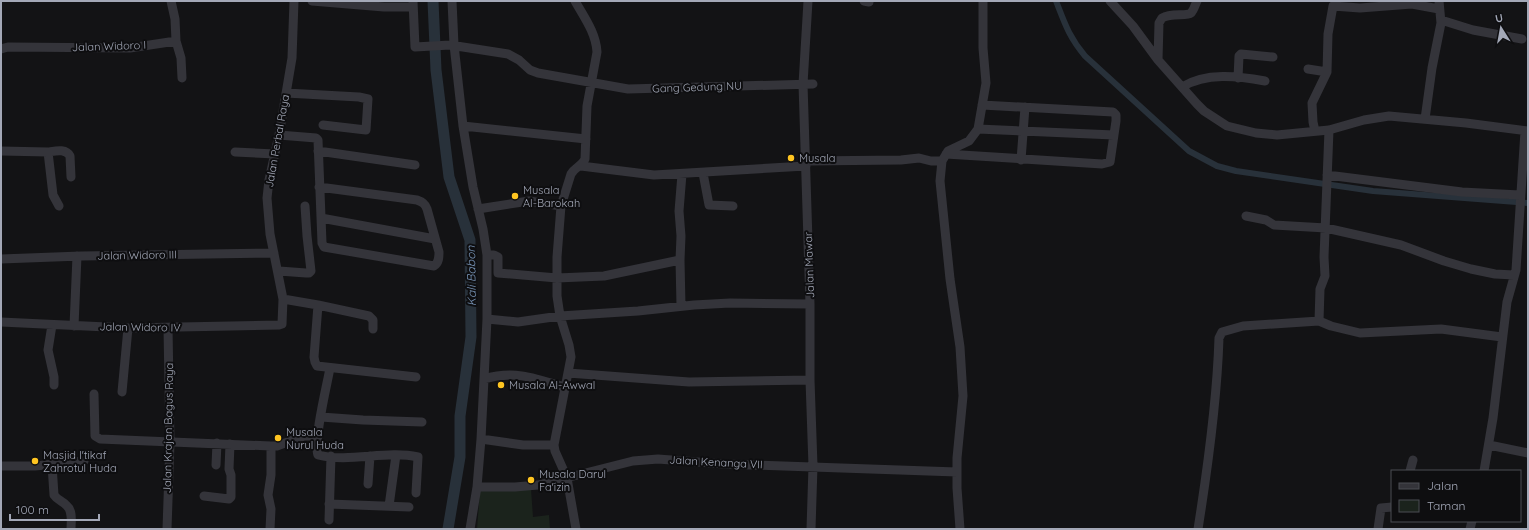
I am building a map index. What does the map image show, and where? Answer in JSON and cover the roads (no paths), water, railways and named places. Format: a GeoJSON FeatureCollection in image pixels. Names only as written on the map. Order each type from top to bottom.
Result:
{"type":"FeatureCollection","features":[{"type":"Feature","properties":{"kind":"street"},"geometry":{"type":"LineString","coordinates":[[171,1],[175,19],[176,41],[181,58],[182,78]]}},
{"type":"Feature","properties":{"kind":"street","name":"Jalan Perbal Raya"},"geometry":{"type":"LineString","coordinates":[[280,325],[284,321],[283,299],[268,219],[267,198],[292,58],[294,1]]}},
{"type":"Feature","properties":{"kind":"street"},"geometry":{"type":"LineString","coordinates":[[312,1],[413,4]]}},
{"type":"Feature","properties":{"kind":"street"},"geometry":{"type":"LineString","coordinates":[[452,1],[452,45],[463,126],[487,255],[487,319],[481,439],[477,487],[470,529]]}},
{"type":"Feature","properties":{"kind":"street"},"geometry":{"type":"LineString","coordinates":[[575,1],[596,44],[597,52],[587,106],[585,159],[581,166],[571,174],[561,206],[557,243],[557,296],[560,316],[569,345],[570,357],[554,445],[555,451],[567,478],[576,529]]}},
{"type":"Feature","properties":{"kind":"street","name":"Jalan Mawar"},"geometry":{"type":"LineString","coordinates":[[808,1],[803,84],[810,304],[810,380],[813,466],[811,529]]}},
{"type":"Feature","properties":{"kind":"street"},"geometry":{"type":"LineString","coordinates":[[960,529],[957,488],[957,458],[963,396],[960,347],[950,279],[940,185],[944,158],[952,148],[970,141],[978,129],[986,83],[983,48],[983,1]]}},
{"type":"Feature","properties":{"kind":"street"},"geometry":{"type":"LineString","coordinates":[[1110,1],[1133,26],[1158,60],[1204,111],[1227,126],[1256,133],[1277,135],[1329,130],[1380,117],[1425,119],[1527,131],[1514,275],[1507,302],[1495,403],[1484,470]]}},
{"type":"Feature","properties":{"kind":"street"},"geometry":{"type":"LineString","coordinates":[[1158,60],[1159,23],[1162,18],[1171,14],[1189,14],[1192,12],[1197,1]]}},
{"type":"Feature","properties":{"kind":"street"},"geometry":{"type":"LineString","coordinates":[[1315,131],[1312,103],[1327,72],[1328,34],[1333,3],[1360,8],[1412,4],[1439,5],[1441,20],[1425,119]]}},
{"type":"Feature","properties":{"kind":"street","name":"Gang Gedung NU"},"geometry":{"type":"LineString","coordinates":[[413,4],[415,47],[452,45],[508,54],[519,60],[534,72],[592,84],[628,89],[813,84]]}},
{"type":"Feature","properties":{"kind":"street"},"geometry":{"type":"LineString","coordinates":[[1441,20],[1472,30],[1522,39]]}},
{"type":"Feature","properties":{"kind":"street","name":"Jalan Widoro I"},"geometry":{"type":"LineString","coordinates":[[1,49],[130,48],[176,41]]}},
{"type":"Feature","properties":{"kind":"street"},"geometry":{"type":"LineString","coordinates":[[1238,78],[1239,56],[1241,54],[1273,57]]}},
{"type":"Feature","properties":{"kind":"street"},"geometry":{"type":"LineString","coordinates":[[1308,69],[1327,72]]}},
{"type":"Feature","properties":{"kind":"street"},"geometry":{"type":"LineString","coordinates":[[1182,87],[1192,81],[1217,77],[1265,81]]}},
{"type":"Feature","properties":{"kind":"street"},"geometry":{"type":"LineString","coordinates":[[286,93],[359,97],[368,99],[366,130],[323,126]]}},
{"type":"Feature","properties":{"kind":"street"},"geometry":{"type":"LineString","coordinates":[[581,166],[654,175],[806,164],[919,158],[931,161],[944,158],[1107,164],[1110,162],[1116,117],[1113,112],[982,105]]}},
{"type":"Feature","properties":{"kind":"street"},"geometry":{"type":"LineString","coordinates":[[1021,160],[1025,108]]}},
{"type":"Feature","properties":{"kind":"street"},"geometry":{"type":"LineString","coordinates":[[463,126],[586,139]]}},
{"type":"Feature","properties":{"kind":"street"},"geometry":{"type":"LineString","coordinates":[[978,129],[1114,136]]}},
{"type":"Feature","properties":{"kind":"street"},"geometry":{"type":"LineString","coordinates":[[1319,322],[1320,289],[1325,276],[1324,257],[1329,130]]}},
{"type":"Feature","properties":{"kind":"street"},"geometry":{"type":"LineString","coordinates":[[279,135],[316,138],[318,140],[319,188],[322,243],[324,247],[434,266],[436,265],[439,258],[439,252],[427,209],[422,201],[319,188]]}},
{"type":"Feature","properties":{"kind":"street"},"geometry":{"type":"LineString","coordinates":[[1,151],[64,151],[70,156],[71,177]]}},
{"type":"Feature","properties":{"kind":"street"},"geometry":{"type":"LineString","coordinates":[[318,151],[415,165]]}},
{"type":"Feature","properties":{"kind":"street"},"geometry":{"type":"LineString","coordinates":[[48,152],[53,195],[59,206]]}},
{"type":"Feature","properties":{"kind":"street"},"geometry":{"type":"LineString","coordinates":[[235,152],[275,154]]}},
{"type":"Feature","properties":{"kind":"street"},"geometry":{"type":"LineString","coordinates":[[703,172],[709,205],[733,206]]}},
{"type":"Feature","properties":{"kind":"street"},"geometry":{"type":"LineString","coordinates":[[681,306],[681,236],[679,211],[682,174]]}},
{"type":"Feature","properties":{"kind":"street"},"geometry":{"type":"LineString","coordinates":[[1327,178],[1462,192],[1520,196]]}},
{"type":"Feature","properties":{"kind":"street"},"geometry":{"type":"LineString","coordinates":[[478,209],[526,201],[561,206]]}},
{"type":"Feature","properties":{"kind":"street"},"geometry":{"type":"LineString","coordinates":[[279,272],[309,273],[311,271],[305,206]]}},
{"type":"Feature","properties":{"kind":"street"},"geometry":{"type":"LineString","coordinates":[[1246,216],[1266,220],[1274,224],[1326,228],[1401,245],[1471,269],[1495,274],[1514,275]]}},
{"type":"Feature","properties":{"kind":"street"},"geometry":{"type":"LineString","coordinates":[[321,218],[435,239]]}},
{"type":"Feature","properties":{"kind":"street"},"geometry":{"type":"LineString","coordinates":[[1518,240],[1528,240]]}},
{"type":"Feature","properties":{"kind":"street","name":"Jalan Widoro III"},"geometry":{"type":"LineString","coordinates":[[1,259],[77,256],[274,253]]}},
{"type":"Feature","properties":{"kind":"street"},"geometry":{"type":"LineString","coordinates":[[487,255],[494,255],[498,257],[498,273],[558,278],[604,276],[680,260]]}},
{"type":"Feature","properties":{"kind":"street"},"geometry":{"type":"LineString","coordinates":[[74,326],[77,256]]}},
{"type":"Feature","properties":{"kind":"street"},"geometry":{"type":"LineString","coordinates":[[283,299],[369,316],[373,320],[373,329]]}},
{"type":"Feature","properties":{"kind":"street"},"geometry":{"type":"LineString","coordinates":[[487,319],[518,322],[560,316],[730,303],[810,304]]}},
{"type":"Feature","properties":{"kind":"street"},"geometry":{"type":"LineString","coordinates":[[318,305],[315,362],[317,366],[416,377]]}},
{"type":"Feature","properties":{"kind":"street","name":"Jalan Widoro IV"},"geometry":{"type":"LineString","coordinates":[[1,322],[128,328],[280,325]]}},
{"type":"Feature","properties":{"kind":"street"},"geometry":{"type":"LineString","coordinates":[[1198,529],[1205,491],[1212,432],[1220,334],[1226,330],[1243,326],[1319,322],[1360,333],[1441,329],[1502,338]]}},
{"type":"Feature","properties":{"kind":"street"},"geometry":{"type":"LineString","coordinates":[[52,325],[48,350],[54,377],[54,385]]}},
{"type":"Feature","properties":{"kind":"street"},"geometry":{"type":"LineString","coordinates":[[122,392],[128,328]]}},
{"type":"Feature","properties":{"kind":"street","name":"Jalan Krajan Bagus Raya"},"geometry":{"type":"LineString","coordinates":[[167,529],[170,442],[168,328]]}},
{"type":"Feature","properties":{"kind":"street"},"geometry":{"type":"LineString","coordinates":[[330,368],[318,436],[318,455],[416,456],[419,458],[416,492]]}},
{"type":"Feature","properties":{"kind":"street"},"geometry":{"type":"LineString","coordinates":[[568,373],[689,382],[810,380]]}},
{"type":"Feature","properties":{"kind":"street"},"geometry":{"type":"LineString","coordinates":[[484,379],[497,375],[530,376],[564,388]]}},
{"type":"Feature","properties":{"kind":"street"},"geometry":{"type":"LineString","coordinates":[[94,394],[95,434],[98,439],[277,446],[304,436],[318,436]]}},
{"type":"Feature","properties":{"kind":"street"},"geometry":{"type":"LineString","coordinates":[[321,417],[422,422]]}},
{"type":"Feature","properties":{"kind":"street"},"geometry":{"type":"LineString","coordinates":[[481,439],[523,444],[554,445]]}},
{"type":"Feature","properties":{"kind":"street"},"geometry":{"type":"LineString","coordinates":[[216,465],[217,444]]}},
{"type":"Feature","properties":{"kind":"street"},"geometry":{"type":"LineString","coordinates":[[204,496],[229,499],[231,497],[231,475],[229,469],[230,444]]}},
{"type":"Feature","properties":{"kind":"street"},"geometry":{"type":"LineString","coordinates":[[1489,445],[1528,453]]}},
{"type":"Feature","properties":{"kind":"street"},"geometry":{"type":"LineString","coordinates":[[270,529],[271,510],[268,495],[271,475],[271,446]]}},
{"type":"Feature","properties":{"kind":"street"},"geometry":{"type":"LineString","coordinates":[[389,506],[396,455]]}},
{"type":"Feature","properties":{"kind":"street"},"geometry":{"type":"LineString","coordinates":[[329,520],[331,456]]}},
{"type":"Feature","properties":{"kind":"street"},"geometry":{"type":"LineString","coordinates":[[368,484],[370,456]]}},
{"type":"Feature","properties":{"kind":"street","name":"Jalan Kenanga VII"},"geometry":{"type":"LineString","coordinates":[[477,487],[515,487],[538,485],[633,461],[658,459],[724,464],[958,472]]}},
{"type":"Feature","properties":{"kind":"street"},"geometry":{"type":"LineString","coordinates":[[1410,470],[1413,460]]}},
{"type":"Feature","properties":{"kind":"street"},"geometry":{"type":"LineString","coordinates":[[1,466],[27,467],[84,462]]}},
{"type":"Feature","properties":{"kind":"street"},"geometry":{"type":"LineString","coordinates":[[52,465],[54,495],[57,499],[69,507],[71,529]]}},
{"type":"Feature","properties":{"kind":"street"},"geometry":{"type":"LineString","coordinates":[[329,504],[409,507]]}},
{"type":"Feature","properties":{"kind":"street"},"geometry":{"type":"LineString","coordinates":[[1378,529],[1381,508],[1391,507]]}},
{"type":"Feature","properties":{"kind":"waterway","name":"Kali Babon"},"geometry":{"type":"LineString","coordinates":[[433,1],[436,70],[449,177],[470,240],[471,337],[460,416],[460,457],[448,529]]}},
{"type":"Feature","properties":{"kind":"waterway"},"geometry":{"type":"LineString","coordinates":[[1056,1],[1071,36],[1085,56],[1189,151],[1217,166],[1236,171],[1373,191],[1528,203]]}},
{"type":"Feature","properties":{"kind":"place","name":"Musala"},"geometry":{"type":"Point","coordinates":[791,158]}},
{"type":"Feature","properties":{"kind":"place","name":"Musala Al-Barokah"},"geometry":{"type":"Point","coordinates":[515,196]}},
{"type":"Feature","properties":{"kind":"place","name":"Musala Al-Awwal"},"geometry":{"type":"Point","coordinates":[501,385]}},
{"type":"Feature","properties":{"kind":"place","name":"Musala Nurul Huda"},"geometry":{"type":"Point","coordinates":[278,438]}},
{"type":"Feature","properties":{"kind":"place","name":"Masjid I'tikaf Zahrotul Huda"},"geometry":{"type":"Point","coordinates":[35,461]}},
{"type":"Feature","properties":{"kind":"place","name":"Musala Darul Fa'izin"},"geometry":{"type":"Point","coordinates":[531,480]}}]}
